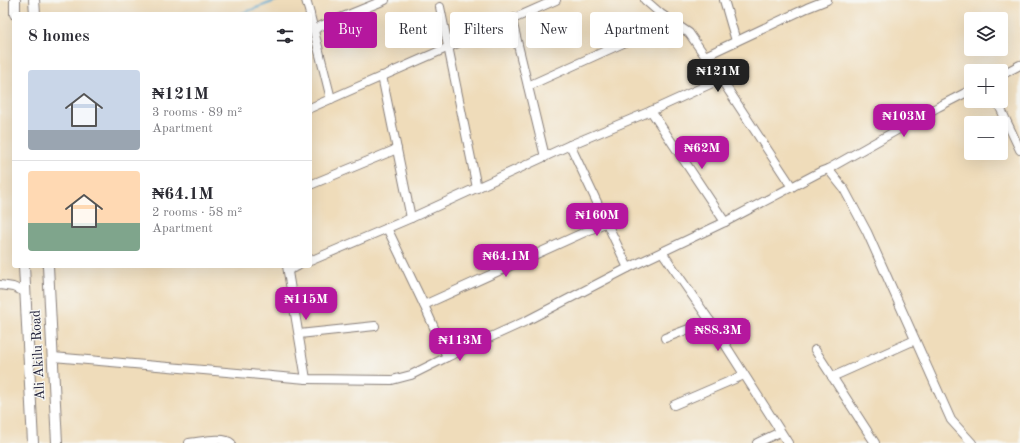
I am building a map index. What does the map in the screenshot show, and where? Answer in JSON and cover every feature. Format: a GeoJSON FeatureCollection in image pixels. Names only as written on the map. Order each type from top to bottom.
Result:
{"type":"FeatureCollection","features":[{"type":"Feature","properties":{"kind":"main road"},"geometry":{"type":"LineString","coordinates":[[15,0],[15,12]]}},
{"type":"Feature","properties":{"kind":"main road"},"geometry":{"type":"LineString","coordinates":[[34,0],[35,12]]}},
{"type":"Feature","properties":{"kind":"main road","name":"Ali Akilu Road"},"geometry":{"type":"LineString","coordinates":[[24,268],[33,443]]}},
{"type":"Feature","properties":{"kind":"main road","name":"Ali Akilu Road"},"geometry":{"type":"LineString","coordinates":[[48,268],[57,443]]}},
{"type":"Feature","properties":{"kind":"street"},"geometry":{"type":"LineString","coordinates":[[306,0],[309,12]]}},
{"type":"Feature","properties":{"kind":"street"},"geometry":{"type":"LineString","coordinates":[[314,30],[385,0]]}},
{"type":"Feature","properties":{"kind":"street"},"geometry":{"type":"LineString","coordinates":[[518,17],[556,0]]}},
{"type":"Feature","properties":{"kind":"street"},"geometry":{"type":"LineString","coordinates":[[645,0],[659,12]]}},
{"type":"Feature","properties":{"kind":"street"},"geometry":{"type":"LineString","coordinates":[[724,0],[736,41]]}},
{"type":"Feature","properties":{"kind":"street"},"geometry":{"type":"LineString","coordinates":[[705,56],[827,0]]}},
{"type":"Feature","properties":{"kind":"street"},"geometry":{"type":"LineString","coordinates":[[440,7],[477,188]]}},
{"type":"Feature","properties":{"kind":"street"},"geometry":{"type":"LineString","coordinates":[[312,22],[331,99]]}},
{"type":"Feature","properties":{"kind":"street"},"geometry":{"type":"LineString","coordinates":[[683,29],[688,33],[721,79],[792,187]]}},
{"type":"Feature","properties":{"kind":"street"},"geometry":{"type":"LineString","coordinates":[[518,45],[545,157]]}},
{"type":"Feature","properties":{"kind":"street"},"geometry":{"type":"LineString","coordinates":[[312,107],[448,47]]}},
{"type":"Feature","properties":{"kind":"street"},"geometry":{"type":"LineString","coordinates":[[528,86],[612,48]]}},
{"type":"Feature","properties":{"kind":"street"},"geometry":{"type":"LineString","coordinates":[[1008,71],[1020,65]]}},
{"type":"Feature","properties":{"kind":"street"},"geometry":{"type":"LineString","coordinates":[[382,76],[411,218]]}},
{"type":"Feature","properties":{"kind":"street"},"geometry":{"type":"LineString","coordinates":[[312,260],[411,218],[570,145],[651,111],[721,79]]}},
{"type":"Feature","properties":{"kind":"street"},"geometry":{"type":"LineString","coordinates":[[53,357],[306,379],[392,380],[411,375],[446,357],[526,321],[628,268],[725,222],[828,169],[964,94]]}},
{"type":"Feature","properties":{"kind":"street"},"geometry":{"type":"LineString","coordinates":[[1001,108],[1020,150]]}},
{"type":"Feature","properties":{"kind":"street"},"geometry":{"type":"LineString","coordinates":[[651,111],[725,222]]}},
{"type":"Feature","properties":{"kind":"street"},"geometry":{"type":"LineString","coordinates":[[570,145],[628,268]]}},
{"type":"Feature","properties":{"kind":"street"},"geometry":{"type":"LineString","coordinates":[[312,183],[397,149]]}},
{"type":"Feature","properties":{"kind":"street"},"geometry":{"type":"LineString","coordinates":[[828,169],[834,174],[844,189],[867,232],[951,420],[972,443]]}},
{"type":"Feature","properties":{"kind":"street"},"geometry":{"type":"LineString","coordinates":[[424,305],[607,222]]}},
{"type":"Feature","properties":{"kind":"street"},"geometry":{"type":"LineString","coordinates":[[387,228],[424,305],[446,357]]}},
{"type":"Feature","properties":{"kind":"street"},"geometry":{"type":"LineString","coordinates":[[662,252],[710,321],[788,443]]}},
{"type":"Feature","properties":{"kind":"street"},"geometry":{"type":"LineString","coordinates":[[288,268],[306,379]]}},
{"type":"Feature","properties":{"kind":"street"},"geometry":{"type":"LineString","coordinates":[[0,285],[13,287],[26,292]]}},
{"type":"Feature","properties":{"kind":"street"},"geometry":{"type":"LineString","coordinates":[[665,338],[710,321]]}},
{"type":"Feature","properties":{"kind":"street"},"geometry":{"type":"LineString","coordinates":[[299,334],[375,326]]}},
{"type":"Feature","properties":{"kind":"street"},"geometry":{"type":"LineString","coordinates":[[832,377],[915,340]]}},
{"type":"Feature","properties":{"kind":"street"},"geometry":{"type":"LineString","coordinates":[[815,350],[875,443]]}},
{"type":"Feature","properties":{"kind":"street"},"geometry":{"type":"LineString","coordinates":[[674,404],[744,375]]}},
{"type":"Feature","properties":{"kind":"street"},"geometry":{"type":"LineString","coordinates":[[757,443],[780,432]]}},
{"type":"Feature","properties":{"kind":"street"},"geometry":{"type":"LineString","coordinates":[[190,443],[223,439],[231,443]]}},
{"type":"Feature","properties":{"kind":"waterway"},"geometry":{"type":"LineString","coordinates":[[245,12],[278,0]]}}]}
